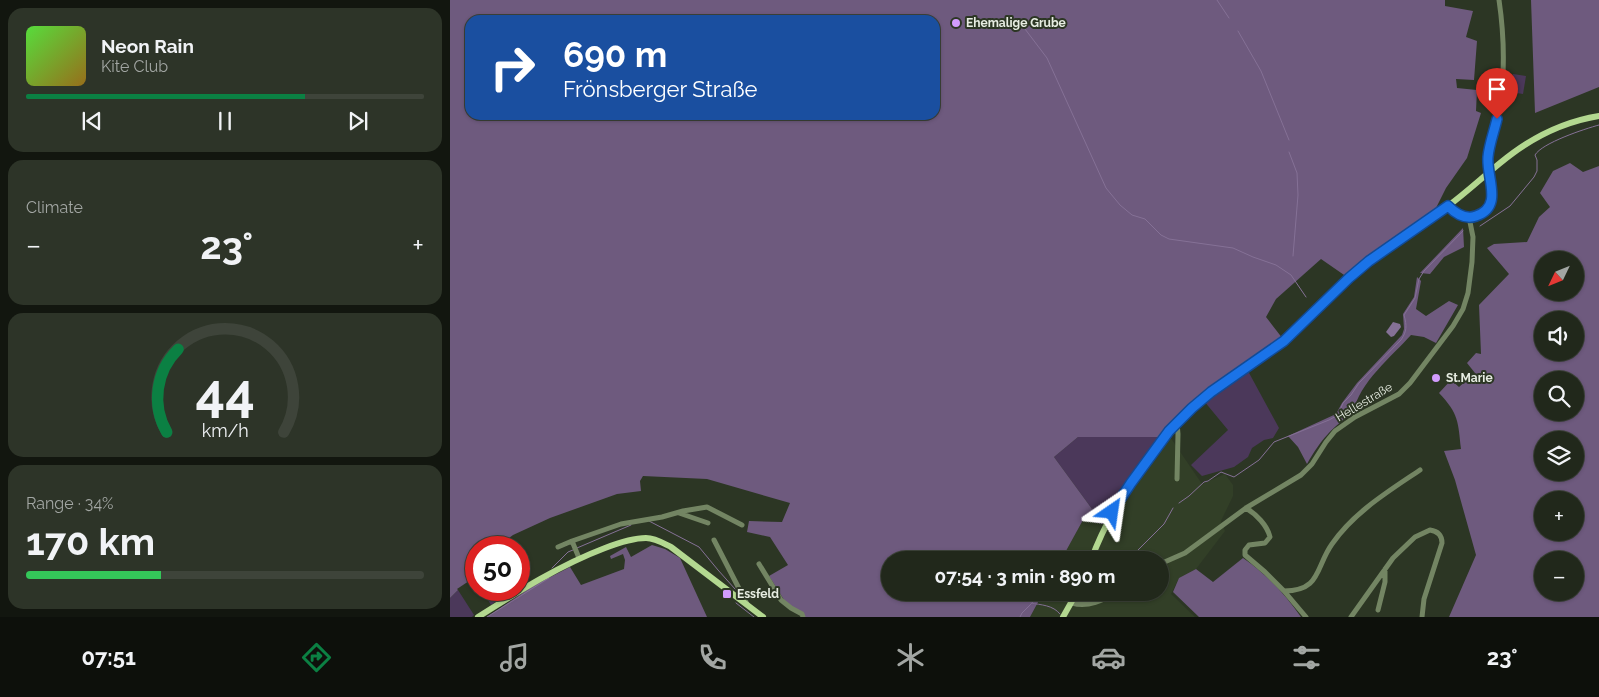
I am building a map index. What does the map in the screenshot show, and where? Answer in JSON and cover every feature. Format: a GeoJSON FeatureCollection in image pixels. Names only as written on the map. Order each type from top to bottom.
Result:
{"type":"FeatureCollection","features":[{"type":"Feature","properties":{"kind":"main road"},"geometry":{"type":"LineString","coordinates":[[1095,551],[1106,523],[1118,501],[1169,431],[1211,392],[1284,341],[1369,261],[1448,206],[1512,154],[1527,144],[1569,123],[1599,116]]}},
{"type":"Feature","properties":{"kind":"main road"},"geometry":{"type":"LineString","coordinates":[[478,617],[578,556],[629,540],[650,539],[660,541],[671,547],[763,617]]}},
{"type":"Feature","properties":{"kind":"main road"},"geometry":{"type":"LineString","coordinates":[[1066,616],[1072,603]]}},
{"type":"Feature","properties":{"kind":"street"},"geometry":{"type":"LineString","coordinates":[[1448,206],[1459,214],[1469,217],[1481,214],[1488,208],[1492,200],[1488,156],[1500,106],[1503,44],[1499,0]]}},
{"type":"Feature","properties":{"kind":"street","name":"Hellestraße"},"geometry":{"type":"LineString","coordinates":[[1169,560],[1184,553],[1246,508],[1301,475],[1312,464],[1335,431],[1355,417],[1399,394],[1415,378],[1463,309],[1468,293],[1472,262],[1473,237],[1469,217]]}},
{"type":"Feature","properties":{"kind":"street"},"geometry":{"type":"LineString","coordinates":[[1177,423],[1177,479]]}},
{"type":"Feature","properties":{"kind":"street"},"geometry":{"type":"LineString","coordinates":[[1284,591],[1302,589],[1309,585],[1328,549],[1343,530],[1381,496],[1420,470]]}},
{"type":"Feature","properties":{"kind":"street"},"geometry":{"type":"LineString","coordinates":[[558,547],[573,544],[621,524],[707,507],[742,525]]}},
{"type":"Feature","properties":{"kind":"street"},"geometry":{"type":"LineString","coordinates":[[1246,508],[1259,519],[1268,530],[1270,537],[1265,543],[1253,543],[1248,546],[1244,551],[1245,555],[1266,572],[1306,617]]}},
{"type":"Feature","properties":{"kind":"street"},"geometry":{"type":"LineString","coordinates":[[678,513],[708,523]]}},
{"type":"Feature","properties":{"kind":"street"},"geometry":{"type":"LineString","coordinates":[[1351,617],[1399,552],[1420,534],[1430,530],[1439,534],[1442,539],[1441,548],[1424,599],[1422,617]]}},
{"type":"Feature","properties":{"kind":"street"},"geometry":{"type":"LineString","coordinates":[[714,540],[748,606]]}},
{"type":"Feature","properties":{"kind":"street"},"geometry":{"type":"LineString","coordinates":[[573,544],[578,556]]}},
{"type":"Feature","properties":{"kind":"street"},"geometry":{"type":"LineString","coordinates":[[759,564],[781,600],[790,608],[803,615],[803,617]]}},
{"type":"Feature","properties":{"kind":"street"},"geometry":{"type":"LineString","coordinates":[[1378,610],[1385,582],[1385,569]]}},
{"type":"Feature","properties":{"kind":"street"},"geometry":{"type":"LineString","coordinates":[[1072,603],[1081,606],[1097,601]]}},
{"type":"Feature","properties":{"kind":"shaded area"},"geometry":{"type":"Polygon","coordinates":[[[450,0],[1445,0],[1445,6],[1473,11],[1466,37],[1477,41],[1474,80],[1456,79],[1457,88],[1477,90],[1476,111],[1481,113],[1467,158],[1446,188],[1434,212],[1347,277],[1321,259],[1276,299],[1266,317],[1283,339],[1198,400],[1161,437],[1078,437],[1054,457],[1103,524],[1083,520],[1066,551],[881,551],[881,601],[1039,601],[1030,617],[803,617],[786,603],[769,576],[788,565],[770,537],[747,532],[749,521],[782,522],[790,503],[707,479],[643,476],[640,481],[641,491],[617,494],[550,518],[512,536],[465,536],[465,584],[457,589],[450,598],[450,0]]]}},
{"type":"Feature","properties":{"kind":"shaded area"},"geometry":{"type":"Polygon","coordinates":[[[1531,0],[1599,0],[1599,87],[1535,113],[1531,0]]]}},
{"type":"Feature","properties":{"kind":"shaded area"},"geometry":{"type":"Polygon","coordinates":[[[1513,74],[1526,76],[1523,94],[1510,92],[1513,74]]]}},
{"type":"Feature","properties":{"kind":"shaded area"},"geometry":{"type":"Polygon","coordinates":[[[1570,163],[1583,172],[1599,166],[1599,617],[1449,617],[1476,555],[1455,480],[1444,451],[1461,449],[1458,425],[1454,413],[1439,393],[1451,380],[1459,387],[1475,373],[1467,363],[1476,353],[1481,354],[1479,305],[1509,274],[1487,248],[1494,244],[1527,242],[1539,217],[1550,207],[1540,193],[1553,171],[1570,163]]]}},
{"type":"Feature","properties":{"kind":"shaded area"},"geometry":{"type":"Polygon","coordinates":[[[1463,228],[1464,247],[1444,257],[1430,274],[1420,273],[1463,228]]]}},
{"type":"Feature","properties":{"kind":"shaded area"},"geometry":{"type":"Polygon","coordinates":[[[1417,277],[1421,281],[1416,309],[1426,316],[1449,301],[1458,305],[1436,343],[1424,337],[1411,335],[1369,380],[1357,401],[1354,411],[1327,435],[1307,464],[1298,447],[1288,436],[1336,414],[1357,383],[1402,335],[1404,329],[1403,314],[1414,297],[1417,277]]]}},
{"type":"Feature","properties":{"kind":"shaded area"},"geometry":{"type":"Polygon","coordinates":[[[1393,322],[1400,324],[1401,327],[1391,337],[1386,332],[1393,322]]]}},
{"type":"Feature","properties":{"kind":"shaded area"},"geometry":{"type":"Polygon","coordinates":[[[1248,371],[1279,428],[1273,438],[1264,440],[1252,448],[1248,457],[1234,467],[1202,476],[1191,465],[1228,430],[1204,401],[1248,371]]]}},
{"type":"Feature","properties":{"kind":"shaded area"},"geometry":{"type":"Polygon","coordinates":[[[1168,434],[1202,484],[1225,474],[1233,485],[1233,496],[1221,521],[1225,531],[1196,569],[1179,578],[1171,594],[1195,617],[1030,617],[1039,601],[1169,601],[1169,551],[1066,551],[1083,520],[1106,524],[1168,434]]]}},
{"type":"Feature","properties":{"kind":"shaded area"},"geometry":{"type":"Polygon","coordinates":[[[1078,437],[1161,437],[1115,502],[1103,524],[1054,457],[1078,437]]]}},
{"type":"Feature","properties":{"kind":"shaded area"},"geometry":{"type":"Polygon","coordinates":[[[652,545],[665,549],[680,558],[707,617],[487,617],[511,601],[530,601],[530,588],[570,567],[581,585],[624,569],[625,560],[623,554],[611,559],[610,556],[626,547],[631,557],[652,545]]]}},
{"type":"Feature","properties":{"kind":"shaded area"},"geometry":{"type":"Polygon","coordinates":[[[1243,558],[1275,585],[1301,617],[1199,617],[1173,592],[1179,578],[1196,569],[1213,582],[1243,558]]]}},
{"type":"Feature","properties":{"kind":"shaded area"},"geometry":{"type":"Polygon","coordinates":[[[458,590],[474,615],[472,617],[450,617],[450,598],[458,590]]]}},
{"type":"Feature","properties":{"kind":"shaded area"},"geometry":{"type":"Polygon","coordinates":[[[489,601],[497,601],[491,605],[489,601]]]}},
{"type":"Feature","properties":{"kind":"waterway"},"geometry":{"type":"LineString","coordinates":[[1217,0],[1229,18]]}},
{"type":"Feature","properties":{"kind":"waterway"},"geometry":{"type":"LineString","coordinates":[[1011,16],[1025,29],[1047,58],[1106,188],[1120,205],[1132,215],[1145,219],[1161,235],[1169,239],[1233,248],[1276,265],[1291,275],[1306,297]]}},
{"type":"Feature","properties":{"kind":"waterway"},"geometry":{"type":"LineString","coordinates":[[1238,31],[1261,71],[1289,140]]}},
{"type":"Feature","properties":{"kind":"waterway"},"geometry":{"type":"LineString","coordinates":[[1480,226],[1510,206],[1534,177],[1537,171],[1535,155],[1539,150],[1564,137],[1599,125]]}},
{"type":"Feature","properties":{"kind":"waterway"},"geometry":{"type":"LineString","coordinates":[[1289,152],[1297,173],[1298,195],[1293,256]]}},
{"type":"Feature","properties":{"kind":"waterway"},"geometry":{"type":"LineString","coordinates":[[1179,503],[1204,482],[1221,472],[1234,477],[1259,460],[1274,442],[1338,415],[1343,403],[1359,383],[1401,340],[1406,328],[1404,315],[1415,298],[1419,279],[1424,271],[1463,231]]}},
{"type":"Feature","properties":{"kind":"waterway"},"geometry":{"type":"LineString","coordinates":[[1137,551],[1164,524],[1173,508]]}},
{"type":"Feature","properties":{"kind":"waterway"},"geometry":{"type":"LineString","coordinates":[[649,521],[699,547],[735,589]]}},
{"type":"Feature","properties":{"kind":"waterway"},"geometry":{"type":"LineString","coordinates":[[577,548],[631,525]]}},
{"type":"Feature","properties":{"kind":"waterway"},"geometry":{"type":"LineString","coordinates":[[552,568],[568,552],[573,550]]}},
{"type":"Feature","properties":{"kind":"waterway"},"geometry":{"type":"LineString","coordinates":[[487,617],[549,578]]}},
{"type":"Feature","properties":{"kind":"waterway"},"geometry":{"type":"LineString","coordinates":[[1020,617],[1034,601]]}},
{"type":"Feature","properties":{"kind":"waterway"},"geometry":{"type":"LineString","coordinates":[[736,603],[754,617]]}},
{"type":"Feature","properties":{"kind":"waterway"},"geometry":{"type":"LineString","coordinates":[[1031,603],[1050,607],[1060,614]]}},
{"type":"Feature","properties":{"kind":"place","name":"Ehemalige Grube"},"geometry":{"type":"Point","coordinates":[956,23]}},
{"type":"Feature","properties":{"kind":"place","name":"St.Marie"},"geometry":{"type":"Point","coordinates":[1436,378]}},
{"type":"Feature","properties":{"kind":"place","name":"Essfeld"},"geometry":{"type":"Point","coordinates":[727,594]}},
{"type":"Feature","properties":{"kind":"route"},"geometry":{"type":"LineString","coordinates":[[1112,512],[1138,472],[1181,418],[1211,392],[1284,341],[1369,261],[1448,206],[1459,214],[1469,217],[1477,216],[1488,208],[1492,200],[1488,156],[1497,119]]}}]}
